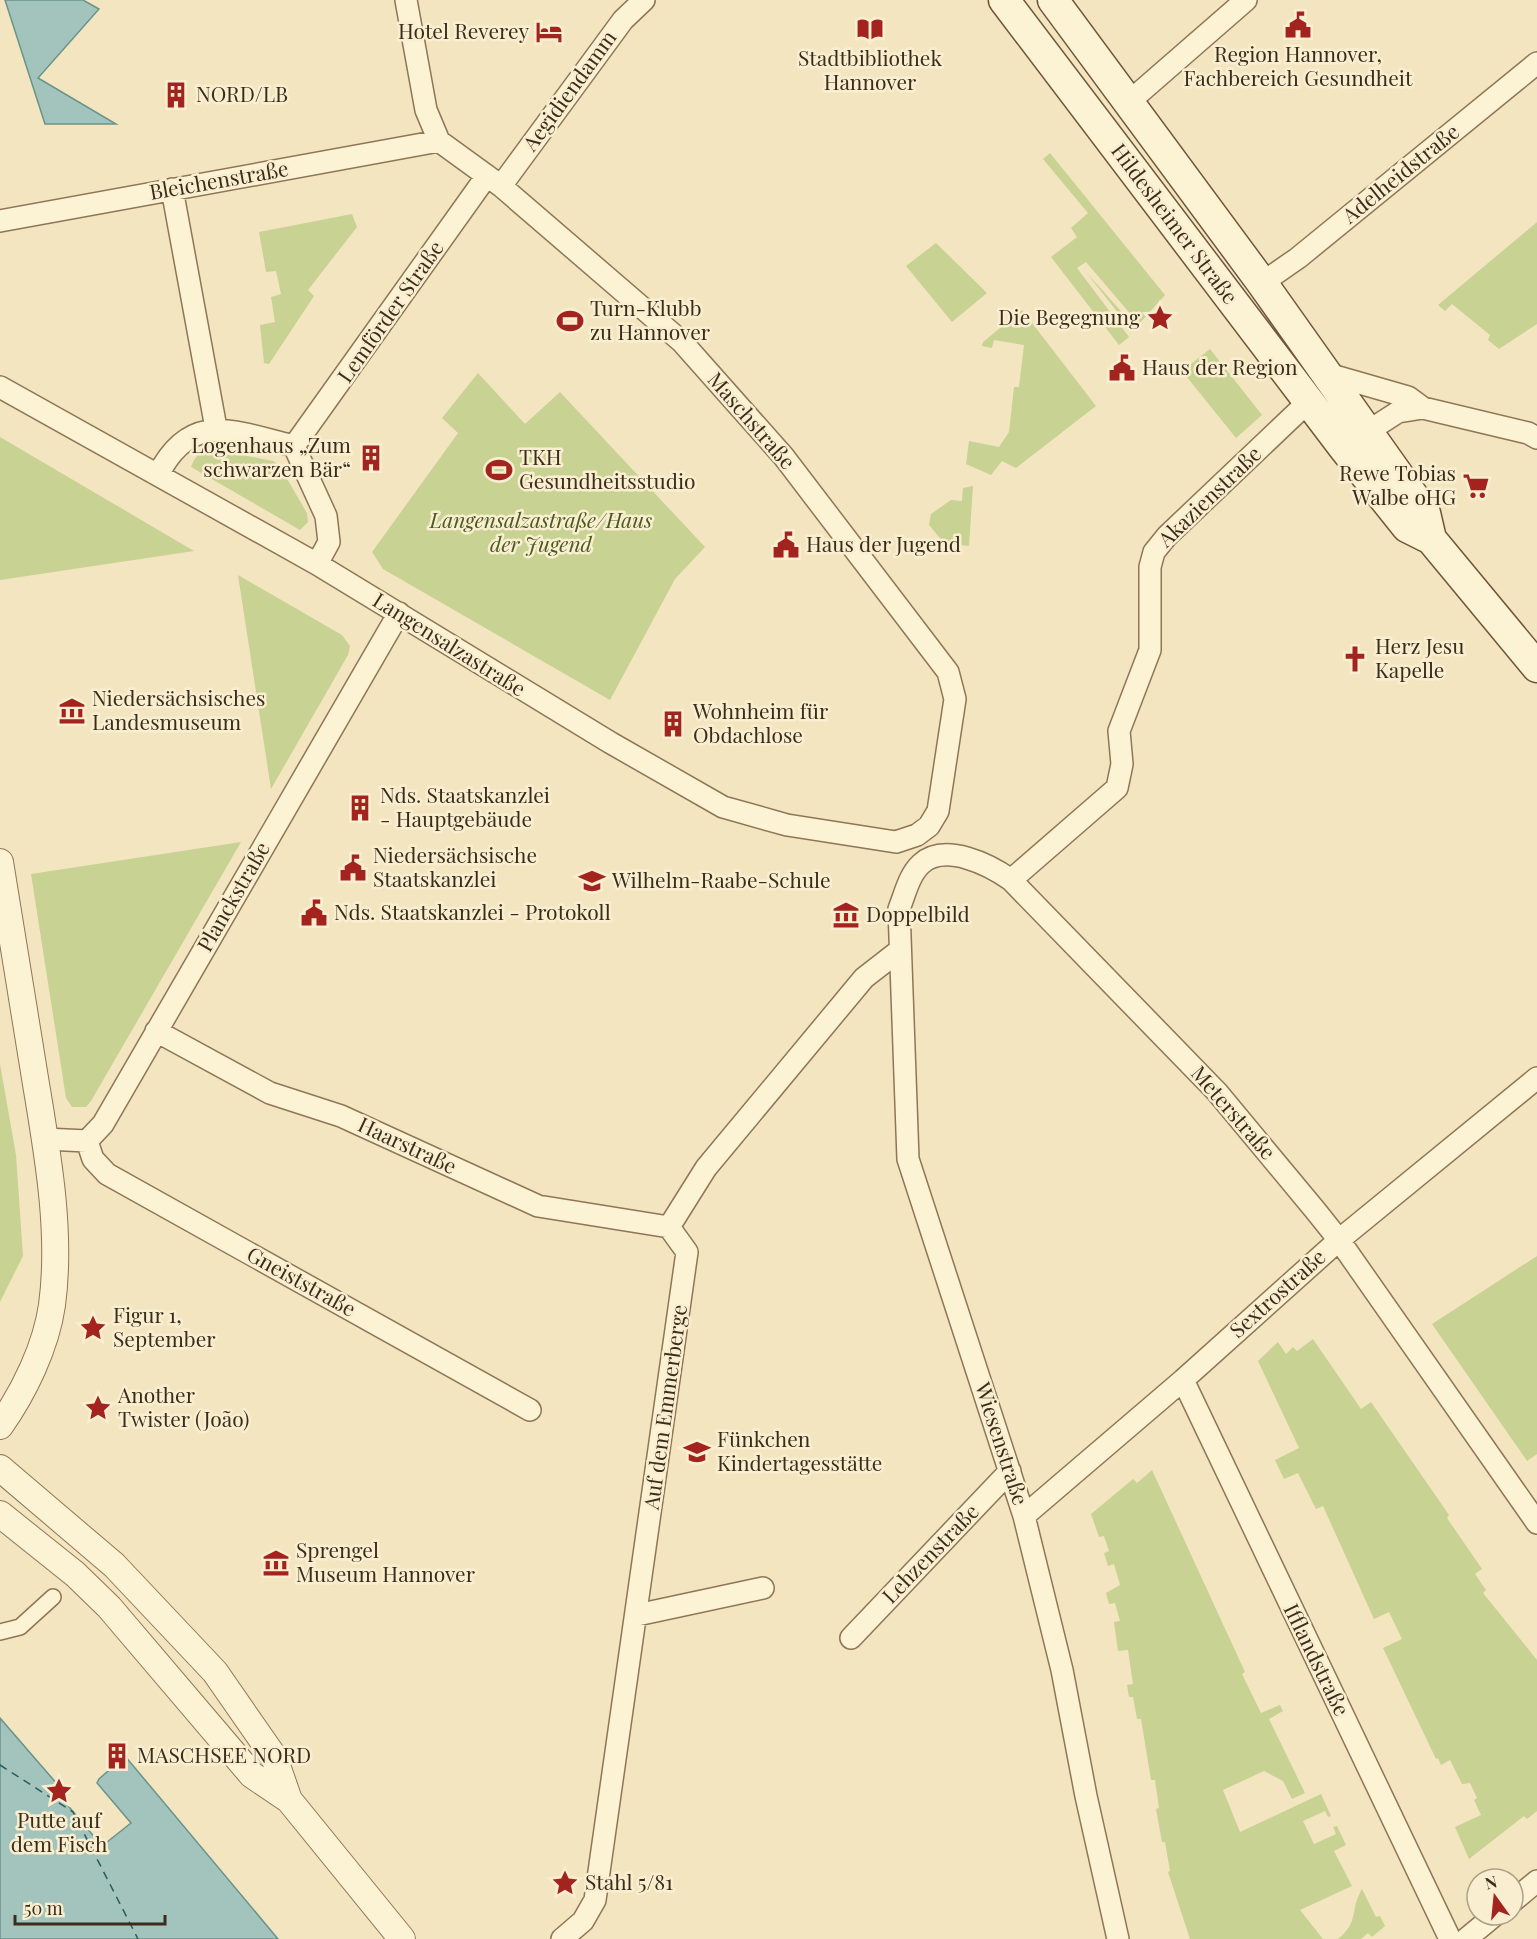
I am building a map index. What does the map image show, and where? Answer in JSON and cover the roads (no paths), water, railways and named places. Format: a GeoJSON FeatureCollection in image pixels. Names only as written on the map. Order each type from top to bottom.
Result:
{"type":"FeatureCollection","features":[{"type":"Feature","properties":{"kind":"main road","name":"Hildesheimer Straße"},"geometry":{"type":"LineString","coordinates":[[1004,0],[1344,448],[1407,527],[1431,538]]}},
{"type":"Feature","properties":{"kind":"main road","name":"Hildesheimer Straße"},"geometry":{"type":"LineString","coordinates":[[1053,0],[1130,101],[1328,374],[1425,513],[1431,538],[1537,668]]}},
{"type":"Feature","properties":{"kind":"street","name":"Maschstraße"},"geometry":{"type":"LineString","coordinates":[[406,0],[426,110],[439,141],[493,182],[682,342],[784,457],[948,672],[955,699],[938,811],[929,826],[916,835]]}},
{"type":"Feature","properties":{"kind":"street","name":"Aegidiendamm"},"geometry":{"type":"LineString","coordinates":[[493,182],[623,20],[644,0]]}},
{"type":"Feature","properties":{"kind":"street"},"geometry":{"type":"LineString","coordinates":[[1130,101],[1246,0]]}},
{"type":"Feature","properties":{"kind":"street","name":"Adelheidstraße"},"geometry":{"type":"LineString","coordinates":[[1262,283],[1298,258],[1537,63]]}},
{"type":"Feature","properties":{"kind":"street","name":"Bleichenstraße"},"geometry":{"type":"LineString","coordinates":[[0,221],[439,141]]}},
{"type":"Feature","properties":{"kind":"street","name":"Lemförder Straße"},"geometry":{"type":"LineString","coordinates":[[294,446],[493,182]]}},
{"type":"Feature","properties":{"kind":"street"},"geometry":{"type":"LineString","coordinates":[[172,189],[216,428]]}},
{"type":"Feature","properties":{"kind":"street"},"geometry":{"type":"LineString","coordinates":[[1328,374],[1408,397],[1423,408]]}},
{"type":"Feature","properties":{"kind":"street","name":"Langensalzastraße"},"geometry":{"type":"LineString","coordinates":[[0,387],[317,564],[580,725],[723,807],[787,825],[896,842],[916,835]]}},
{"type":"Feature","properties":{"kind":"street","name":"Akazienstraße"},"geometry":{"type":"LineString","coordinates":[[1011,880],[1117,788],[1122,764],[1119,731],[1150,650],[1150,567],[1154,552],[1167,536],[1308,402]]}},
{"type":"Feature","properties":{"kind":"street"},"geometry":{"type":"LineString","coordinates":[[1344,448],[1367,430],[1398,412],[1423,408],[1534,430]]}},
{"type":"Feature","properties":{"kind":"street"},"geometry":{"type":"LineString","coordinates":[[158,475],[168,455],[198,432],[216,428],[294,446],[326,516],[329,542],[317,564]]}},
{"type":"Feature","properties":{"kind":"street","name":"Planckstraße"},"geometry":{"type":"LineString","coordinates":[[87,1141],[103,1124],[399,614]]}},
{"type":"Feature","properties":{"kind":"street","name":"Meterstraße"},"geometry":{"type":"LineString","coordinates":[[900,950],[899,909],[914,873],[922,863],[941,856],[954,855],[1000,872],[1011,880],[1217,1092],[1339,1240],[1537,1523]]}},
{"type":"Feature","properties":{"kind":"street"},"geometry":{"type":"LineString","coordinates":[[0,862],[45,1139],[54,1259],[52,1306],[29,1376],[2,1424]]}},
{"type":"Feature","properties":{"kind":"street"},"geometry":{"type":"LineString","coordinates":[[669,1227],[706,1168],[856,987],[900,950]]}},
{"type":"Feature","properties":{"kind":"street","name":"Wiesenstraße"},"geometry":{"type":"LineString","coordinates":[[900,950],[908,1159],[1024,1516],[1062,1670],[1086,1796],[1118,1939]]}},
{"type":"Feature","properties":{"kind":"street","name":"Haarstraße"},"geometry":{"type":"LineString","coordinates":[[156,1031],[270,1093],[341,1116],[538,1206],[669,1227]]}},
{"type":"Feature","properties":{"kind":"street","name":"Sextrostraße"},"geometry":{"type":"LineString","coordinates":[[1024,1516],[1183,1380],[1339,1240],[1537,1078]]}},
{"type":"Feature","properties":{"kind":"street"},"geometry":{"type":"LineString","coordinates":[[45,1139],[87,1141]]}},
{"type":"Feature","properties":{"kind":"street","name":"Gneiststraße"},"geometry":{"type":"LineString","coordinates":[[87,1141],[93,1159],[107,1174],[530,1410]]}},
{"type":"Feature","properties":{"kind":"street","name":"Auf dem Emmerberge"},"geometry":{"type":"LineString","coordinates":[[562,1939],[583,1921],[595,1900],[687,1252],[669,1227]]}},
{"type":"Feature","properties":{"kind":"street","name":"Ifflandstraße"},"geometry":{"type":"LineString","coordinates":[[1183,1380],[1450,1939]]}},
{"type":"Feature","properties":{"kind":"street"},"geometry":{"type":"LineString","coordinates":[[0,1468],[114,1565],[215,1672],[274,1757],[289,1800]]}},
{"type":"Feature","properties":{"kind":"street","name":"Lehzenstraße"},"geometry":{"type":"LineString","coordinates":[[851,1638],[1010,1471]]}},
{"type":"Feature","properties":{"kind":"street"},"geometry":{"type":"LineString","coordinates":[[0,1515],[75,1574],[109,1607],[252,1775],[289,1800],[402,1939]]}},
{"type":"Feature","properties":{"kind":"street"},"geometry":{"type":"LineString","coordinates":[[637,1615],[763,1588]]}},
{"type":"Feature","properties":{"kind":"street"},"geometry":{"type":"LineString","coordinates":[[0,1632],[20,1627],[53,1597]]}},
{"type":"Feature","properties":{"kind":"street"},"geometry":{"type":"LineString","coordinates":[[1525,1891],[1537,1881]]}},
{"type":"Feature","properties":{"kind":"street"},"geometry":{"type":"LineString","coordinates":[[1466,1939],[1481,1927]]}},
{"type":"Feature","properties":{"kind":"water"},"geometry":{"type":"Polygon","coordinates":[[[5,0],[83,0],[99,9],[38,78],[116,124],[45,124],[5,0]]]}},
{"type":"Feature","properties":{"kind":"water"},"geometry":{"type":"Polygon","coordinates":[[[0,1718],[58,1785],[54,1789],[102,1846],[131,1823],[97,1783],[125,1756],[278,1939],[0,1939],[0,1718]]]}},
{"type":"Feature","properties":{"kind":"place","name":"Region Hannover, Fachbereich Gesundheit"},"geometry":{"type":"Point","coordinates":[1298,25]}},
{"type":"Feature","properties":{"kind":"place","name":"Stadtbibliothek Hannover"},"geometry":{"type":"Point","coordinates":[870,29]}},
{"type":"Feature","properties":{"kind":"place","name":"Hotel Reverey"},"geometry":{"type":"Point","coordinates":[549,32]}},
{"type":"Feature","properties":{"kind":"place","name":"NORD/LB"},"geometry":{"type":"Point","coordinates":[176,95]}},
{"type":"Feature","properties":{"kind":"place","name":"Die Begegnung"},"geometry":{"type":"Point","coordinates":[1160,318]}},
{"type":"Feature","properties":{"kind":"place","name":"Turn-Klubb zu Hannover"},"geometry":{"type":"Point","coordinates":[570,321]}},
{"type":"Feature","properties":{"kind":"place","name":"Haus der Region"},"geometry":{"type":"Point","coordinates":[1122,368]}},
{"type":"Feature","properties":{"kind":"place","name":"Logenhaus „Zum schwarzen Bär“"},"geometry":{"type":"Point","coordinates":[371,458]}},
{"type":"Feature","properties":{"kind":"place","name":"TKH Gesundheitsstudio"},"geometry":{"type":"Point","coordinates":[499,470]}},
{"type":"Feature","properties":{"kind":"place","name":"Rewe Tobias Walbe oHG"},"geometry":{"type":"Point","coordinates":[1476,486]}},
{"type":"Feature","properties":{"kind":"place","name":"Haus der Jugend"},"geometry":{"type":"Point","coordinates":[786,545]}},
{"type":"Feature","properties":{"kind":"place","name":"Herz Jesu Kapelle"},"geometry":{"type":"Point","coordinates":[1355,659]}},
{"type":"Feature","properties":{"kind":"place","name":"Niedersächsisches Landesmuseum"},"geometry":{"type":"Point","coordinates":[72,711]}},
{"type":"Feature","properties":{"kind":"place","name":"Wohnheim für Obdachlose"},"geometry":{"type":"Point","coordinates":[673,724]}},
{"type":"Feature","properties":{"kind":"place","name":"Nds. Staatskanzlei - Hauptgebäude"},"geometry":{"type":"Point","coordinates":[360,808]}},
{"type":"Feature","properties":{"kind":"place","name":"Niedersächsische Staatskanzlei"},"geometry":{"type":"Point","coordinates":[353,868]}},
{"type":"Feature","properties":{"kind":"place","name":"Wilhelm-Raabe-Schule"},"geometry":{"type":"Point","coordinates":[592,881]}},
{"type":"Feature","properties":{"kind":"place","name":"Nds. Staatskanzlei - Protokoll"},"geometry":{"type":"Point","coordinates":[314,913]}},
{"type":"Feature","properties":{"kind":"place","name":"Doppelbild"},"geometry":{"type":"Point","coordinates":[846,915]}},
{"type":"Feature","properties":{"kind":"place","name":"Figur 1, September"},"geometry":{"type":"Point","coordinates":[93,1328]}},
{"type":"Feature","properties":{"kind":"place","name":"Another Twister (João)"},"geometry":{"type":"Point","coordinates":[98,1408]}},
{"type":"Feature","properties":{"kind":"place","name":"Fünkchen Kindertagesstätte"},"geometry":{"type":"Point","coordinates":[697,1452]}},
{"type":"Feature","properties":{"kind":"place","name":"Sprengel Museum Hannover"},"geometry":{"type":"Point","coordinates":[276,1563]}},
{"type":"Feature","properties":{"kind":"place","name":"MASCHSEE NORD"},"geometry":{"type":"Point","coordinates":[117,1756]}},
{"type":"Feature","properties":{"kind":"place","name":"Putte auf dem Fisch"},"geometry":{"type":"Point","coordinates":[59,1791]}},
{"type":"Feature","properties":{"kind":"place","name":"Stahl 5/81"},"geometry":{"type":"Point","coordinates":[565,1883]}},
{"type":"Feature","properties":{"kind":"park label","name":"Langensalzastraße/Haus der Jugend"},"geometry":{"type":"Point","coordinates":[541,533]}}]}
